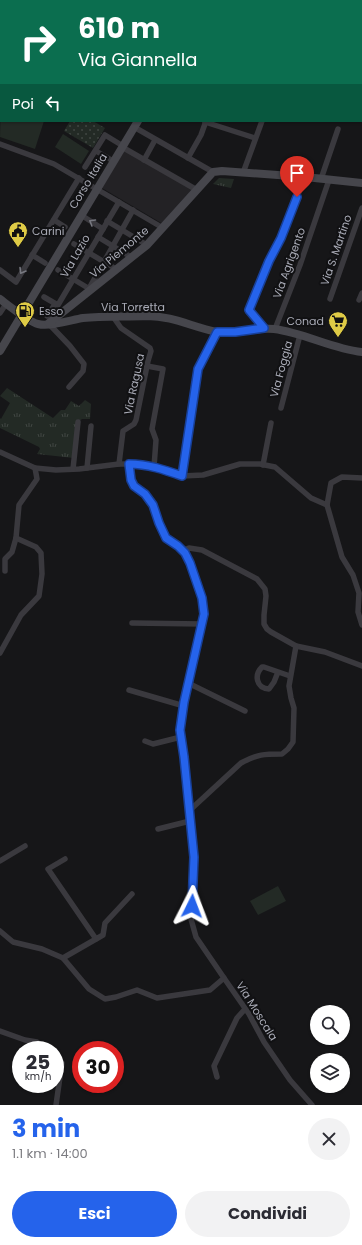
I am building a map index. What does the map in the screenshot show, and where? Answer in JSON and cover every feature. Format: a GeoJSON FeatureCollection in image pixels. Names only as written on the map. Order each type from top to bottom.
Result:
{"type":"FeatureCollection","features":[{"type":"Feature","properties":{"kind":"street"},"geometry":{"type":"LineString","coordinates":[[188,158],[201,135],[206,122],[255,138]]}},
{"type":"Feature","properties":{"kind":"street"},"geometry":{"type":"LineString","coordinates":[[243,173],[262,122]]}},
{"type":"Feature","properties":{"kind":"street"},"geometry":{"type":"LineString","coordinates":[[136,124],[155,140],[213,172],[222,171],[304,177],[362,184]]}},
{"type":"Feature","properties":{"kind":"street","name":"Corso Italia"},"geometry":{"type":"LineString","coordinates":[[0,351],[136,124]]}},
{"type":"Feature","properties":{"kind":"street","name":"Via Agrigento"},"geometry":{"type":"LineString","coordinates":[[275,329],[300,265],[338,129]]}},
{"type":"Feature","properties":{"kind":"street"},"geometry":{"type":"LineString","coordinates":[[85,167],[105,135],[144,160],[197,190]]}},
{"type":"Feature","properties":{"kind":"street"},"geometry":{"type":"LineString","coordinates":[[144,160],[155,140]]}},
{"type":"Feature","properties":{"kind":"street"},"geometry":{"type":"LineString","coordinates":[[0,144],[54,164],[163,228]]}},
{"type":"Feature","properties":{"kind":"street"},"geometry":{"type":"LineString","coordinates":[[96,151],[113,161]]}},
{"type":"Feature","properties":{"kind":"street","name":"Via Piemonte"},"geometry":{"type":"LineString","coordinates":[[48,320],[147,245],[213,172]]}},
{"type":"Feature","properties":{"kind":"street"},"geometry":{"type":"LineString","coordinates":[[264,328],[249,310],[269,261],[281,238],[304,177]]}},
{"type":"Feature","properties":{"kind":"street"},"geometry":{"type":"LineString","coordinates":[[0,270],[16,282],[79,178]]}},
{"type":"Feature","properties":{"kind":"street","name":"Via Lazio"},"geometry":{"type":"LineString","coordinates":[[48,320],[53,307],[56,304],[58,305],[74,280],[119,202]]}},
{"type":"Feature","properties":{"kind":"street","name":"Via S. Martino"},"geometry":{"type":"LineString","coordinates":[[330,299],[362,208]]}},
{"type":"Feature","properties":{"kind":"street"},"geometry":{"type":"LineString","coordinates":[[58,270],[74,280],[87,291],[133,210]]}},
{"type":"Feature","properties":{"kind":"street"},"geometry":{"type":"LineString","coordinates":[[81,215],[103,229]]}},
{"type":"Feature","properties":{"kind":"street"},"geometry":{"type":"LineString","coordinates":[[54,220],[65,227]]}},
{"type":"Feature","properties":{"kind":"street"},"geometry":{"type":"LineString","coordinates":[[107,221],[147,245]]}},
{"type":"Feature","properties":{"kind":"street"},"geometry":{"type":"LineString","coordinates":[[98,237],[131,257]]}},
{"type":"Feature","properties":{"kind":"street"},"geometry":{"type":"LineString","coordinates":[[74,244],[116,269]]}},
{"type":"Feature","properties":{"kind":"street"},"geometry":{"type":"LineString","coordinates":[[32,255],[45,263]]}},
{"type":"Feature","properties":{"kind":"street"},"geometry":{"type":"LineString","coordinates":[[359,300],[362,293]]}},
{"type":"Feature","properties":{"kind":"street"},"geometry":{"type":"LineString","coordinates":[[44,297],[56,304]]}},
{"type":"Feature","properties":{"kind":"street"},"geometry":{"type":"LineString","coordinates":[[0,313],[3,301]]}},
{"type":"Feature","properties":{"kind":"street","name":"Via Torretta"},"geometry":{"type":"LineString","coordinates":[[3,301],[38,324],[48,320],[164,317],[217,332],[235,332],[264,328],[275,329],[348,350],[362,352]]}},
{"type":"Feature","properties":{"kind":"street","name":"Via Ragusa"},"geometry":{"type":"LineString","coordinates":[[114,318],[121,328],[150,348],[151,351],[136,420],[134,424],[122,431],[119,464]]}},
{"type":"Feature","properties":{"kind":"street"},"geometry":{"type":"LineString","coordinates":[[48,320],[84,364],[83,370],[69,388]]}},
{"type":"Feature","properties":{"kind":"street"},"geometry":{"type":"LineString","coordinates":[[182,476],[198,369],[217,332]]}},
{"type":"Feature","properties":{"kind":"street","name":"Via Foggia"},"geometry":{"type":"LineString","coordinates":[[281,408],[300,335]]}},
{"type":"Feature","properties":{"kind":"street"},"geometry":{"type":"LineString","coordinates":[[148,366],[163,370],[152,429],[156,440],[154,467]]}},
{"type":"Feature","properties":{"kind":"street"},"geometry":{"type":"LineString","coordinates":[[73,469],[78,422]]}},
{"type":"Feature","properties":{"kind":"street"},"geometry":{"type":"LineString","coordinates":[[263,465],[271,422]]}},
{"type":"Feature","properties":{"kind":"street"},"geometry":{"type":"LineString","coordinates":[[87,468],[92,426]]}},
{"type":"Feature","properties":{"kind":"street"},"geometry":{"type":"LineString","coordinates":[[0,452],[35,468],[56,470],[119,464],[139,464],[182,476],[203,475],[240,464],[263,465],[275,467],[311,498],[326,505]]}},
{"type":"Feature","properties":{"kind":"street"},"geometry":{"type":"LineString","coordinates":[[129,464],[131,480],[134,486],[145,494],[153,505],[166,538],[182,551],[190,563],[202,598],[204,614],[188,683],[180,730],[182,737],[194,857],[191,919],[196,937],[224,978]]}},
{"type":"Feature","properties":{"kind":"street"},"geometry":{"type":"LineString","coordinates":[[5,571],[6,560],[12,552],[16,538],[19,505],[37,479],[35,468]]}},
{"type":"Feature","properties":{"kind":"street"},"geometry":{"type":"LineString","coordinates":[[362,478],[342,477],[331,483],[326,505],[342,557],[353,575],[357,587],[359,594],[358,612],[362,625]]}},
{"type":"Feature","properties":{"kind":"street"},"geometry":{"type":"LineString","coordinates":[[0,653],[20,615],[39,596],[42,574],[40,553],[36,547],[16,538]]}},
{"type":"Feature","properties":{"kind":"street"},"geometry":{"type":"LineString","coordinates":[[182,551],[189,548],[202,550],[257,579],[265,589],[264,624],[267,629],[296,646],[324,652],[362,666]]}},
{"type":"Feature","properties":{"kind":"street"},"geometry":{"type":"LineString","coordinates":[[132,623],[202,624]]}},
{"type":"Feature","properties":{"kind":"street"},"geometry":{"type":"LineString","coordinates":[[189,811],[241,763],[251,757],[265,754],[282,754],[292,745],[294,708],[290,698],[289,686],[296,646]]}},
{"type":"Feature","properties":{"kind":"street"},"geometry":{"type":"LineString","coordinates":[[278,672],[290,676]]}},
{"type":"Feature","properties":{"kind":"street"},"geometry":{"type":"LineString","coordinates":[[188,683],[245,711]]}},
{"type":"Feature","properties":{"kind":"street"},"geometry":{"type":"LineString","coordinates":[[129,690],[184,706]]}},
{"type":"Feature","properties":{"kind":"street"},"geometry":{"type":"LineString","coordinates":[[145,741],[153,744],[182,737]]}},
{"type":"Feature","properties":{"kind":"street"},"geometry":{"type":"LineString","coordinates":[[158,829],[190,821]]}},
{"type":"Feature","properties":{"kind":"street"},"geometry":{"type":"LineString","coordinates":[[0,861],[25,846]]}},
{"type":"Feature","properties":{"kind":"street"},"geometry":{"type":"LineString","coordinates":[[65,860],[48,869],[96,939]]}},
{"type":"Feature","properties":{"kind":"street"},"geometry":{"type":"LineString","coordinates":[[62,958],[103,935],[106,923],[132,894]]}},
{"type":"Feature","properties":{"kind":"street","name":"Via Moscala"},"geometry":{"type":"LineString","coordinates":[[0,931],[13,942],[42,949],[62,958],[89,989],[105,998],[116,997],[137,990],[157,998],[210,990],[224,978],[246,1009],[264,1042],[290,1080],[312,1105]]}},
{"type":"Feature","properties":{"kind":"street"},"geometry":{"type":"LineString","coordinates":[[217,1077],[214,1066],[237,1018],[246,1009]]}},
{"type":"Feature","properties":{"kind":"street"},"geometry":{"type":"LineString","coordinates":[[0,1031],[30,1041]]}},
{"type":"Feature","properties":{"kind":"street"},"geometry":{"type":"LineString","coordinates":[[56,1105],[58,1093]]}},
{"type":"Feature","properties":{"kind":"shaded area"},"geometry":{"type":"Polygon","coordinates":[[[125,150],[193,190],[163,224],[102,188],[125,150]]]}},
{"type":"Feature","properties":{"kind":"green space"},"geometry":{"type":"Polygon","coordinates":[[[0,122],[44,122],[35,149],[0,137],[0,122]]]}},
{"type":"Feature","properties":{"kind":"green space"},"geometry":{"type":"Polygon","coordinates":[[[69,122],[95,122],[105,128],[93,148],[64,131],[69,122]]]}},
{"type":"Feature","properties":{"kind":"green space"},"geometry":{"type":"Polygon","coordinates":[[[63,134],[89,151],[81,164],[55,147],[63,134]]]}},
{"type":"Feature","properties":{"kind":"green space"},"geometry":{"type":"Polygon","coordinates":[[[219,178],[234,179],[231,188],[213,184],[219,178]]]}},
{"type":"Feature","properties":{"kind":"green space"},"geometry":{"type":"Polygon","coordinates":[[[7,388],[53,418],[61,410],[65,410],[71,401],[79,406],[85,400],[91,404],[90,419],[82,419],[78,422],[74,458],[37,454],[40,449],[39,447],[0,428],[0,418],[1,419],[10,403],[0,396],[7,388]]]}},
{"type":"Feature","properties":{"kind":"green space"},"geometry":{"type":"Polygon","coordinates":[[[278,886],[286,901],[258,915],[250,901],[278,886]]]}},
{"type":"Feature","properties":{"kind":"place","name":"Carini"},"geometry":{"type":"Point","coordinates":[18,248]}},
{"type":"Feature","properties":{"kind":"place","name":"Esso"},"geometry":{"type":"Point","coordinates":[25,328]}},
{"type":"Feature","properties":{"kind":"place","name":"Conad"},"geometry":{"type":"Point","coordinates":[338,338]}},
{"type":"Feature","properties":{"kind":"route"},"geometry":{"type":"LineString","coordinates":[[192,906],[194,857],[180,730],[184,702],[204,614],[202,598],[185,553],[166,538],[153,505],[145,494],[134,486],[131,480],[129,464],[139,464],[158,468],[182,476],[198,369],[217,332],[235,332],[264,328],[249,310],[269,261],[281,238],[297,197]]}}]}
